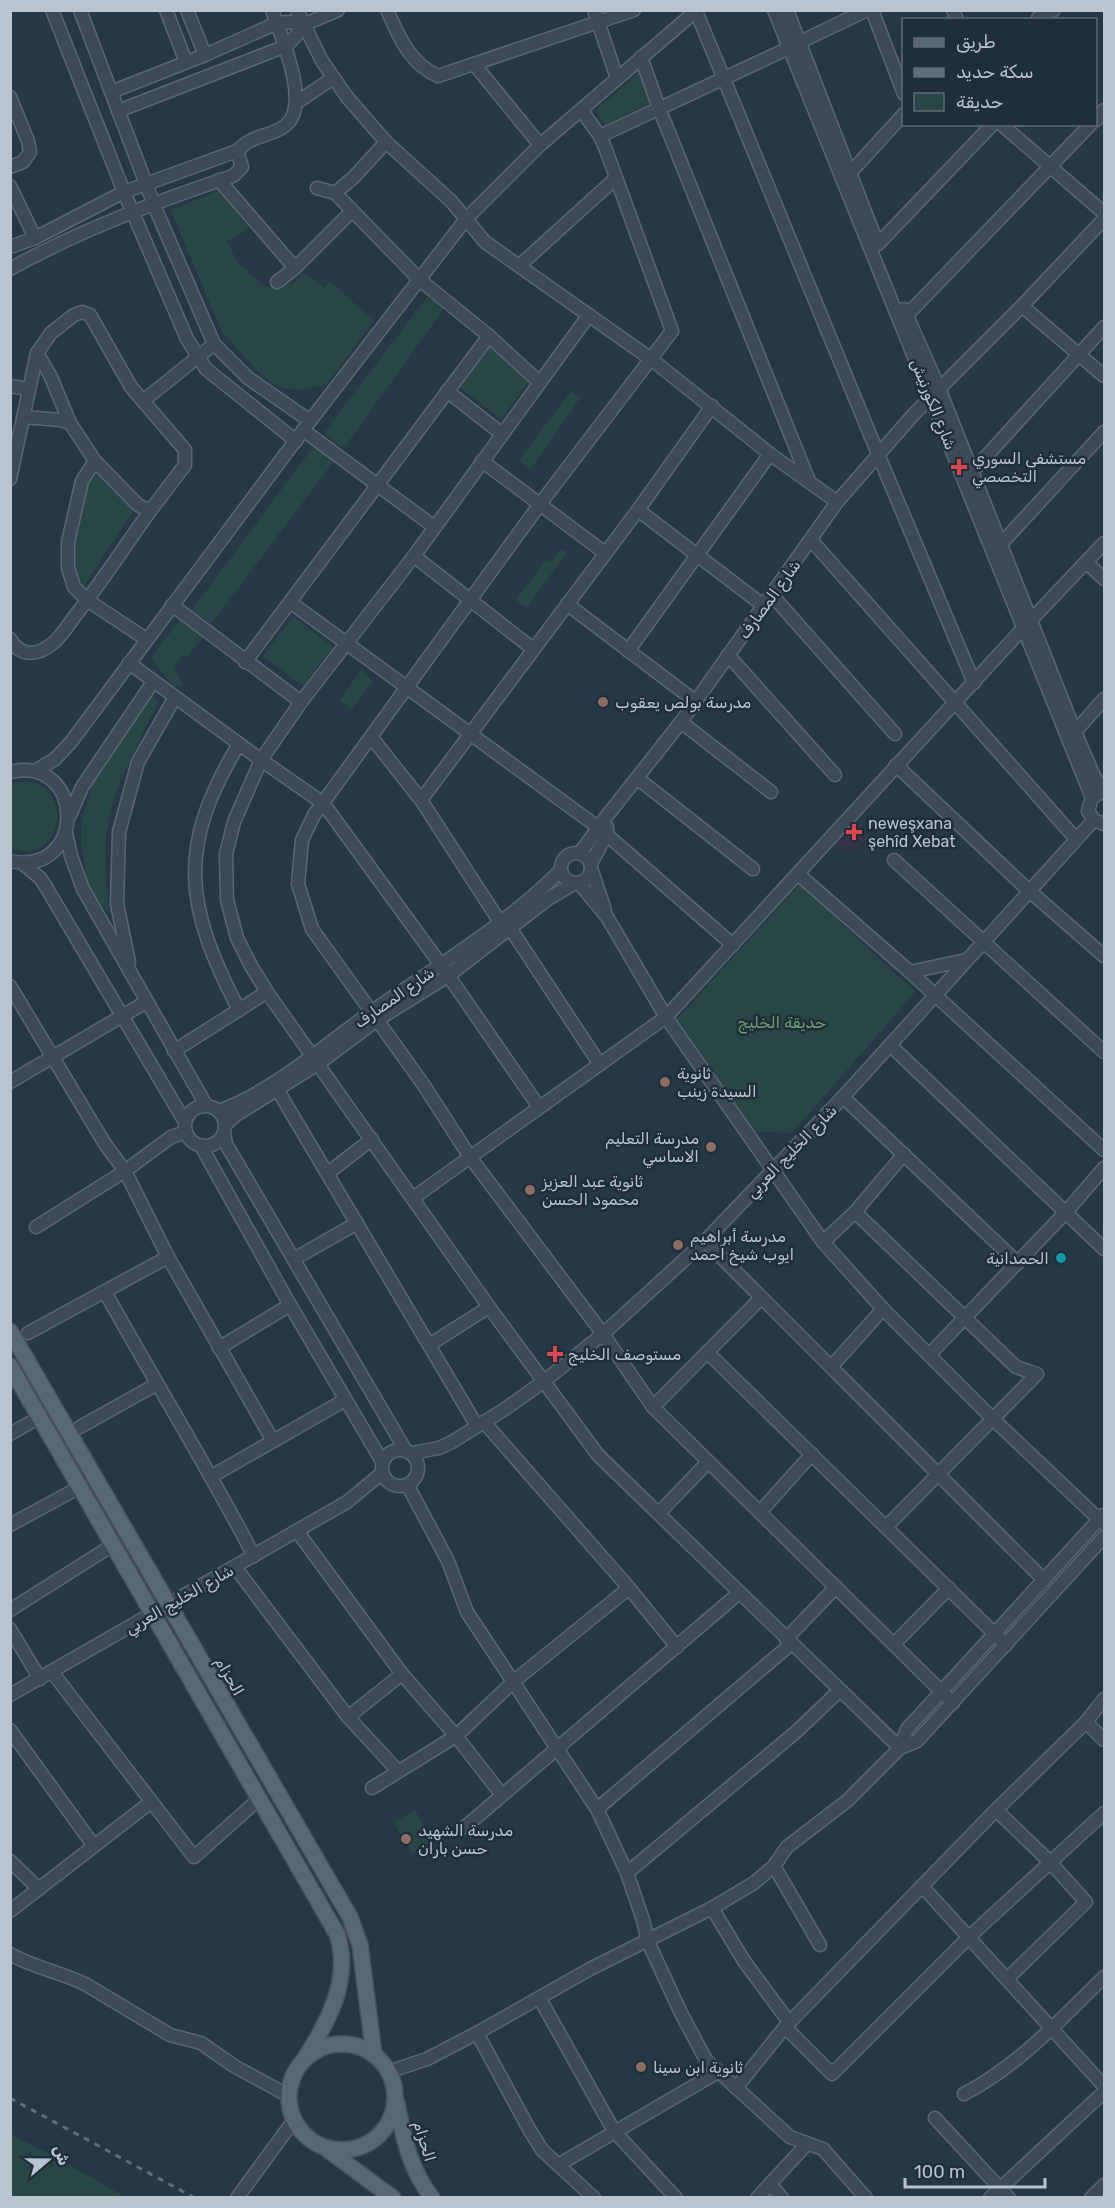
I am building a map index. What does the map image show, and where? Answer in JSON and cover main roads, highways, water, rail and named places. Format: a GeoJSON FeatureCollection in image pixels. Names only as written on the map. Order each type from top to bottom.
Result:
{"type":"FeatureCollection","features":[{"type":"Feature","properties":{"kind":"main road","name":"الحزام"},"geometry":{"type":"LineString","coordinates":[[10,1331],[350,1917],[360,1945],[374,2055]]}},
{"type":"Feature","properties":{"kind":"main road"},"geometry":{"type":"LineString","coordinates":[[10,1366],[330,1920],[342,1948],[342,1977],[329,2018],[293,2076],[289,2096],[294,2120],[307,2137],[393,2198]]}},
{"type":"Feature","properties":{"kind":"main road"},"geometry":{"type":"LineString","coordinates":[[304,2060],[320,2049],[338,2044],[357,2047],[374,2055],[388,2072],[394,2091],[393,2113],[385,2129],[376,2138],[361,2147],[349,2150],[325,2148]]}},
{"type":"Feature","properties":{"kind":"main road","name":"الحزام"},"geometry":{"type":"LineString","coordinates":[[394,2091],[408,2155],[432,2198]]}},
{"type":"Feature","properties":{"kind":"railway"},"geometry":{"type":"LineString","coordinates":[[10,2098],[195,2198]]}},
{"type":"Feature","properties":{"kind":"place","name":"مستشفى السوري التخصصي"},"geometry":{"type":"Point","coordinates":[959,467]}},
{"type":"Feature","properties":{"kind":"place","name":"مدرسة بولص يعقوب"},"geometry":{"type":"Point","coordinates":[603,702]}},
{"type":"Feature","properties":{"kind":"place","name":"neweşxana şehîd Xebat"},"geometry":{"type":"Point","coordinates":[854,832]}},
{"type":"Feature","properties":{"kind":"place","name":"ثانوية السيدة زينب"},"geometry":{"type":"Point","coordinates":[665,1082]}},
{"type":"Feature","properties":{"kind":"place","name":"مدرسة التعليم الاساسي"},"geometry":{"type":"Point","coordinates":[711,1147]}},
{"type":"Feature","properties":{"kind":"place","name":"ثانوية عبد العزيز محمود الحسن"},"geometry":{"type":"Point","coordinates":[530,1190]}},
{"type":"Feature","properties":{"kind":"place","name":"مدرسة أبراهيم ايوب شيخ احمد"},"geometry":{"type":"Point","coordinates":[678,1245]}},
{"type":"Feature","properties":{"kind":"place","name":"الحمدانية"},"geometry":{"type":"Point","coordinates":[1061,1258]}},
{"type":"Feature","properties":{"kind":"place","name":"مستوصف الخليج"},"geometry":{"type":"Point","coordinates":[555,1354]}},
{"type":"Feature","properties":{"kind":"place","name":"مدرسة الشهيد حسن باران"},"geometry":{"type":"Point","coordinates":[406,1839]}},
{"type":"Feature","properties":{"kind":"place","name":"ثانوية ابن سينا"},"geometry":{"type":"Point","coordinates":[641,2067]}},
{"type":"Feature","properties":{"kind":"park label","name":"حديقة الخليج"},"geometry":{"type":"Point","coordinates":[782,1022]}}]}
